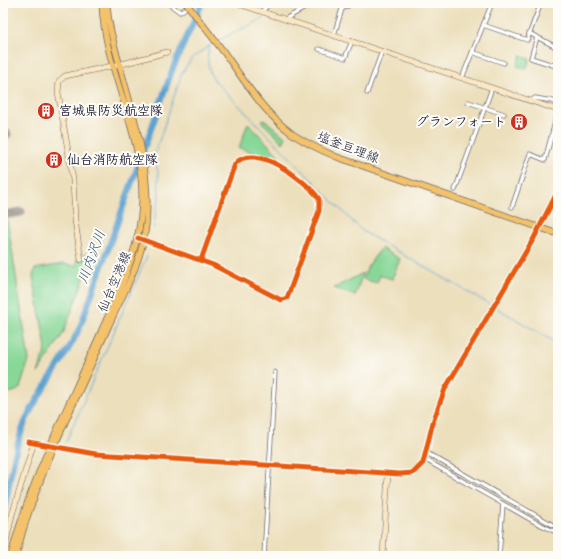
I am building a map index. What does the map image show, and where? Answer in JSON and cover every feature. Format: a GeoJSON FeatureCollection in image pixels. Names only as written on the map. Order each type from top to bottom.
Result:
{"type":"FeatureCollection","features":[{"type":"Feature","properties":{"kind":"main road","name":"仙台空港線"},"geometry":{"type":"LineString","coordinates":[[11,556],[31,490],[130,280],[146,224],[146,177],[137,130],[106,31],[102,3]]}},
{"type":"Feature","properties":{"kind":"main road","name":"仙台空港線"},"geometry":{"type":"LineString","coordinates":[[107,3],[117,65],[140,164],[142,186],[141,239]]}},
{"type":"Feature","properties":{"kind":"main road","name":"塩釜亘理線"},"geometry":{"type":"LineString","coordinates":[[186,3],[266,110],[290,132],[307,143],[337,157],[558,234]]}},
{"type":"Feature","properties":{"kind":"main road","name":"仙台空港線"},"geometry":{"type":"LineString","coordinates":[[16,556],[31,506],[53,446]]}},
{"type":"Feature","properties":{"kind":"street"},"geometry":{"type":"LineString","coordinates":[[168,3],[180,12],[193,3]]}},
{"type":"Feature","properties":{"kind":"street"},"geometry":{"type":"LineString","coordinates":[[236,3],[249,5],[262,12],[558,111],[545,160],[530,154],[512,207]]}},
{"type":"Feature","properties":{"kind":"street"},"geometry":{"type":"LineString","coordinates":[[262,12],[270,3]]}},
{"type":"Feature","properties":{"kind":"street"},"geometry":{"type":"LineString","coordinates":[[285,19],[314,3]]}},
{"type":"Feature","properties":{"kind":"street"},"geometry":{"type":"LineString","coordinates":[[334,35],[342,9],[353,3]]}},
{"type":"Feature","properties":{"kind":"street"},"geometry":{"type":"LineString","coordinates":[[462,78],[492,3]]}},
{"type":"Feature","properties":{"kind":"street"},"geometry":{"type":"LineString","coordinates":[[483,25],[526,40],[541,3]]}},
{"type":"Feature","properties":{"kind":"street"},"geometry":{"type":"LineString","coordinates":[[529,33],[558,48]]}},
{"type":"Feature","properties":{"kind":"street"},"geometry":{"type":"LineString","coordinates":[[537,37],[532,58],[556,66],[558,57]]}},
{"type":"Feature","properties":{"kind":"street"},"geometry":{"type":"LineString","coordinates":[[319,49],[345,58],[352,41]]}},
{"type":"Feature","properties":{"kind":"street"},"geometry":{"type":"LineString","coordinates":[[366,93],[382,51]]}},
{"type":"Feature","properties":{"kind":"street"},"geometry":{"type":"LineString","coordinates":[[81,260],[75,220],[73,184],[58,84],[60,79],[66,76],[167,52]]}},
{"type":"Feature","properties":{"kind":"street"},"geometry":{"type":"LineString","coordinates":[[472,52],[504,64]]}},
{"type":"Feature","properties":{"kind":"street"},"geometry":{"type":"LineString","coordinates":[[455,190],[492,88]]}},
{"type":"Feature","properties":{"kind":"street"},"geometry":{"type":"LineString","coordinates":[[531,101],[535,98],[542,98],[558,102]]}},
{"type":"Feature","properties":{"kind":"street"},"geometry":{"type":"LineString","coordinates":[[468,102],[504,114]]}},
{"type":"Feature","properties":{"kind":"street"},"geometry":{"type":"LineString","coordinates":[[141,239],[202,260],[279,300],[284,300],[290,293],[319,211],[318,199],[298,178],[284,168],[251,156],[241,158],[235,164],[202,260]]}},
{"type":"Feature","properties":{"kind":"street"},"geometry":{"type":"LineString","coordinates":[[3,556],[31,442],[96,454],[269,467],[413,473],[420,468],[424,459],[433,422],[445,389],[494,307],[539,228],[558,191]]}},
{"type":"Feature","properties":{"kind":"street"},"geometry":{"type":"LineString","coordinates":[[264,556],[275,372]]}},
{"type":"Feature","properties":{"kind":"street"},"geometry":{"type":"LineString","coordinates":[[425,452],[558,528]]}},
{"type":"Feature","properties":{"kind":"street"},"geometry":{"type":"LineString","coordinates":[[424,459],[503,504],[558,533]]}},
{"type":"Feature","properties":{"kind":"street"},"geometry":{"type":"LineString","coordinates":[[383,556],[388,473]]}},
{"type":"Feature","properties":{"kind":"street"},"geometry":{"type":"LineString","coordinates":[[499,556],[503,504]]}},
{"type":"Feature","properties":{"kind":"green space"},"geometry":{"type":"Polygon","coordinates":[[[521,55],[530,59],[526,69],[517,66],[521,55]]]}},
{"type":"Feature","properties":{"kind":"green space"},"geometry":{"type":"Polygon","coordinates":[[[264,119],[286,138],[283,143],[261,121],[264,119]]]}},
{"type":"Feature","properties":{"kind":"green space"},"geometry":{"type":"Polygon","coordinates":[[[248,123],[278,155],[276,161],[239,148],[248,123]]]}},
{"type":"Feature","properties":{"kind":"green space"},"geometry":{"type":"Polygon","coordinates":[[[3,218],[7,218],[29,360],[20,388],[16,391],[4,394],[3,218]]]}},
{"type":"Feature","properties":{"kind":"green space"},"geometry":{"type":"Polygon","coordinates":[[[381,248],[400,259],[392,279],[380,275],[377,283],[363,279],[368,266],[381,248]]]}},
{"type":"Feature","properties":{"kind":"green space"},"geometry":{"type":"Polygon","coordinates":[[[89,253],[93,255],[63,334],[38,373],[46,348],[33,276],[35,269],[63,264],[77,266],[76,260],[83,259],[84,255],[89,253]]]}},
{"type":"Feature","properties":{"kind":"green space"},"geometry":{"type":"Polygon","coordinates":[[[363,273],[355,296],[334,288],[363,273]]]}},
{"type":"Feature","properties":{"kind":"waterway","name":"川内沢川"},"geometry":{"type":"LineString","coordinates":[[3,517],[16,450],[24,424],[80,327],[173,68],[202,3]]}},
{"type":"Feature","properties":{"kind":"waterway"},"geometry":{"type":"LineString","coordinates":[[269,11],[284,3]]}},
{"type":"Feature","properties":{"kind":"waterway"},"geometry":{"type":"LineString","coordinates":[[219,40],[260,20],[265,15]]}},
{"type":"Feature","properties":{"kind":"waterway"},"geometry":{"type":"LineString","coordinates":[[154,228],[156,209],[159,200],[158,171],[154,159],[155,153],[182,73],[192,58],[214,43]]}},
{"type":"Feature","properties":{"kind":"waterway"},"geometry":{"type":"LineString","coordinates":[[209,45],[208,62],[213,79],[362,231],[491,305]]}},
{"type":"Feature","properties":{"kind":"waterway"},"geometry":{"type":"LineString","coordinates":[[66,442],[147,256]]}},
{"type":"Feature","properties":{"kind":"waterway"},"geometry":{"type":"LineString","coordinates":[[497,308],[558,344]]}},
{"type":"Feature","properties":{"kind":"taxiway"},"geometry":{"type":"LineString","coordinates":[[3,215],[21,212]]}},
{"type":"Feature","properties":{"kind":"cycle path"},"geometry":{"type":"LineString","coordinates":[[138,238],[213,265],[281,300],[287,298],[289,293],[319,211],[319,199],[303,182],[279,166],[266,160],[254,157],[243,158],[235,164],[201,260]]}},
{"type":"Feature","properties":{"kind":"cycle path"},"geometry":{"type":"LineString","coordinates":[[28,442],[96,454],[400,474],[413,473],[423,463],[433,422],[445,389],[534,238],[558,191]]}},
{"type":"Feature","properties":{"kind":"place","name":"宮城県防災航空隊"},"geometry":{"type":"Point","coordinates":[46,111]}},
{"type":"Feature","properties":{"kind":"place","name":"グランフォート"},"geometry":{"type":"Point","coordinates":[519,122]}},
{"type":"Feature","properties":{"kind":"place","name":"仙台消防航空隊"},"geometry":{"type":"Point","coordinates":[54,160]}}]}
